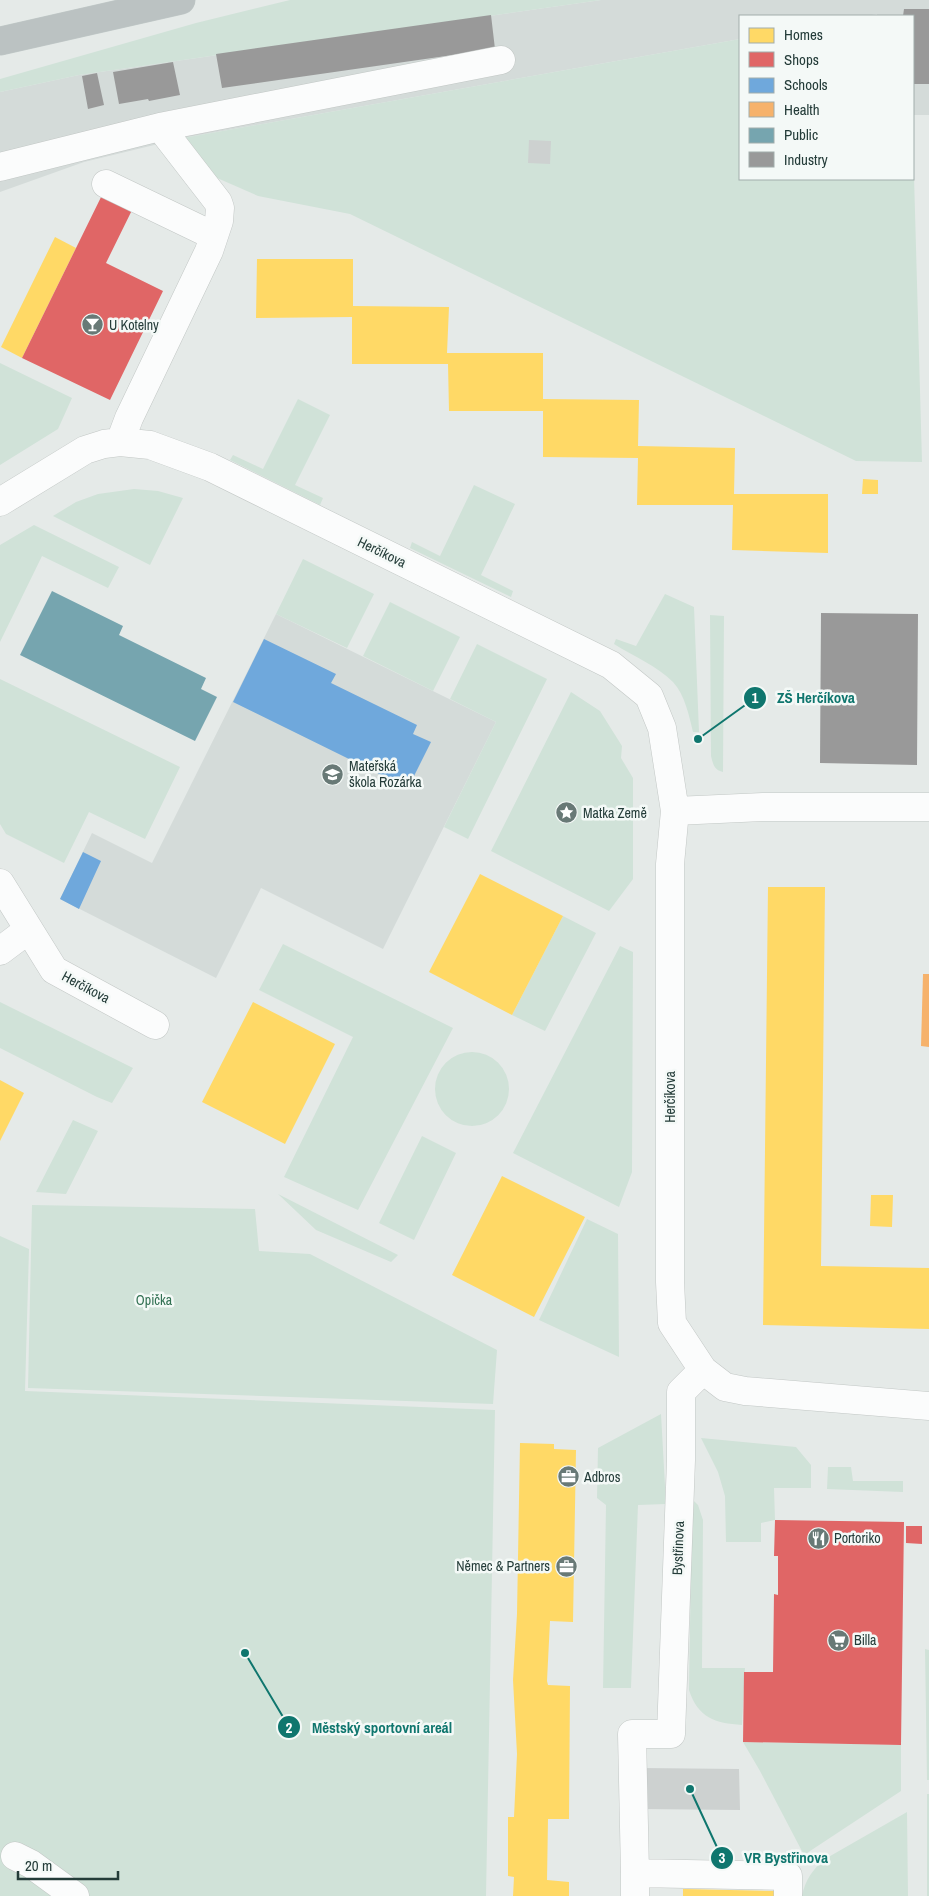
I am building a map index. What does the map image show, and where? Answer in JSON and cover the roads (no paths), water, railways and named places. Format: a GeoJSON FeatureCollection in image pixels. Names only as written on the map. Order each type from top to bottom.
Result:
{"type":"FeatureCollection","features":[{"type":"Feature","properties":{"kind":"highway"},"geometry":{"type":"LineString","coordinates":[[0,41],[181,0]]}},
{"type":"Feature","properties":{"kind":"street"},"geometry":{"type":"LineString","coordinates":[[0,167],[160,127],[501,60]]}},
{"type":"Feature","properties":{"kind":"street"},"geometry":{"type":"LineString","coordinates":[[120,442],[129,418],[209,251],[219,221],[220,208],[218,202],[160,127]]}},
{"type":"Feature","properties":{"kind":"street"},"geometry":{"type":"LineString","coordinates":[[106,184],[214,236]]}},
{"type":"Feature","properties":{"kind":"street","name":"Herčíkova"},"geometry":{"type":"LineString","coordinates":[[0,502],[84,450],[104,444],[120,442],[150,445],[210,466],[611,665],[649,696],[662,728],[675,811],[670,864],[670,1282],[672,1323],[705,1372]]}},
{"type":"Feature","properties":{"kind":"street"},"geometry":{"type":"LineString","coordinates":[[675,811],[764,807],[929,807]]}},
{"type":"Feature","properties":{"kind":"street","name":"Herčíkova"},"geometry":{"type":"LineString","coordinates":[[0,883],[54,970],[155,1025]]}},
{"type":"Feature","properties":{"kind":"street"},"geometry":{"type":"LineString","coordinates":[[0,951],[28,930]]}},
{"type":"Feature","properties":{"kind":"street"},"geometry":{"type":"LineString","coordinates":[[705,1372],[725,1386],[745,1391],[929,1406]]}},
{"type":"Feature","properties":{"kind":"street","name":"Bystřinova"},"geometry":{"type":"LineString","coordinates":[[635,1884],[632,1734],[671,1734],[682,1460],[681,1392],[705,1372]]}},
{"type":"Feature","properties":{"kind":"street"},"geometry":{"type":"LineString","coordinates":[[15,1856],[31,1864],[75,1896]]}},
{"type":"Feature","properties":{"kind":"street"},"geometry":{"type":"LineString","coordinates":[[635,1884],[788,1876],[788,1896]]}},
{"type":"Feature","properties":{"kind":"place","name":"U Kotelny"},"geometry":{"type":"Point","coordinates":[93,325]}},
{"type":"Feature","properties":{"kind":"place","name":"ZŠ Herčíkova"},"geometry":{"type":"Point","coordinates":[698,739]}},
{"type":"Feature","properties":{"kind":"place","name":"Mateřská škola Rozárka"},"geometry":{"type":"Point","coordinates":[333,774]}},
{"type":"Feature","properties":{"kind":"place","name":"Matka Země"},"geometry":{"type":"Point","coordinates":[567,813]}},
{"type":"Feature","properties":{"kind":"place","name":"Adbros"},"geometry":{"type":"Point","coordinates":[568,1477]}},
{"type":"Feature","properties":{"kind":"place","name":"Portoriko"},"geometry":{"type":"Point","coordinates":[818,1538]}},
{"type":"Feature","properties":{"kind":"place","name":"Němec & Partners"},"geometry":{"type":"Point","coordinates":[566,1566]}},
{"type":"Feature","properties":{"kind":"place","name":"Billa"},"geometry":{"type":"Point","coordinates":[838,1640]}},
{"type":"Feature","properties":{"kind":"place","name":"Městský sportovní areál"},"geometry":{"type":"Point","coordinates":[245,1653]}},
{"type":"Feature","properties":{"kind":"place","name":"VR Bystřinova"},"geometry":{"type":"Point","coordinates":[690,1789]}},
{"type":"Feature","properties":{"kind":"park label","name":"Opička"},"geometry":{"type":"Point","coordinates":[154,1300]}}]}
